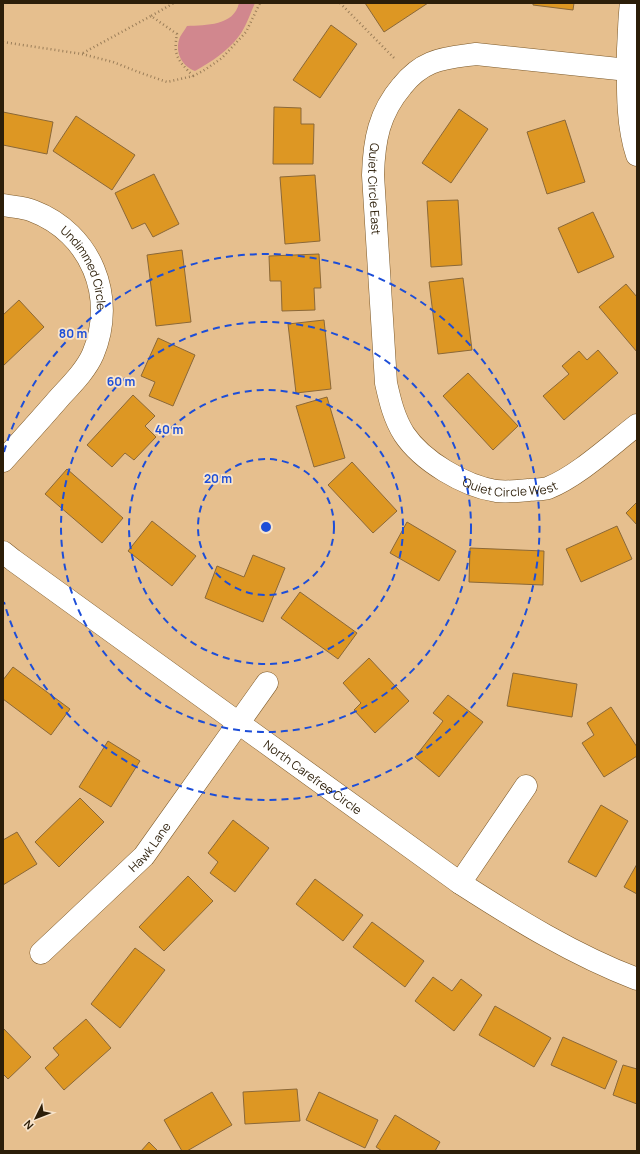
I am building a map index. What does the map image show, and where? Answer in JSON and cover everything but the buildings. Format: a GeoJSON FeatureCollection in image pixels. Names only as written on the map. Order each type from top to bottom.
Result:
{"type":"FeatureCollection","features":[{"type":"Feature","properties":{"kind":"street"},"geometry":{"type":"LineString","coordinates":[[631,3],[629,14],[629,108],[634,147],[637,155]]}},
{"type":"Feature","properties":{"kind":"street","name":"Quiet Circle East"},"geometry":{"type":"LineString","coordinates":[[393,413],[386,383],[373,175],[374,152],[378,128],[385,109],[411,75],[431,63],[453,57],[476,54],[628,70]]}},
{"type":"Feature","properties":{"kind":"street","name":"Undimmed Circle"},"geometry":{"type":"LineString","coordinates":[[3,205],[32,210],[53,221],[73,237],[89,259],[98,281],[103,307],[100,332],[93,355],[80,374],[3,461]]}},
{"type":"Feature","properties":{"kind":"street","name":"Quiet Circle West"},"geometry":{"type":"LineString","coordinates":[[393,413],[405,435],[422,454],[444,470],[466,482],[496,491],[524,491],[546,488],[570,476],[637,424]]}},
{"type":"Feature","properties":{"kind":"street","name":"North Carefree Circle"},"geometry":{"type":"LineString","coordinates":[[3,552],[460,883],[507,913],[548,936],[614,970],[637,978]]}},
{"type":"Feature","properties":{"kind":"street","name":"Hawk Lane"},"geometry":{"type":"LineString","coordinates":[[41,953],[144,856],[267,683]]}},
{"type":"Feature","properties":{"kind":"street"},"geometry":{"type":"LineString","coordinates":[[460,883],[526,786]]}},
{"type":"Feature","properties":{"kind":"path"},"geometry":{"type":"LineString","coordinates":[[82,54],[174,3]]}},
{"type":"Feature","properties":{"kind":"path"},"geometry":{"type":"LineString","coordinates":[[3,42],[82,54],[113,62],[167,82],[193,76],[222,58],[246,32],[260,3]]}},
{"type":"Feature","properties":{"kind":"path"},"geometry":{"type":"LineString","coordinates":[[340,3],[411,75]]}},
{"type":"Feature","properties":{"kind":"path"},"geometry":{"type":"LineString","coordinates":[[151,16],[177,34],[175,46],[177,58],[193,76]]}},
{"type":"Feature","properties":{"kind":"shaded area"},"geometry":{"type":"Polygon","coordinates":[[[239,3],[255,3],[244,29],[230,47],[219,56],[195,71],[186,66],[180,58],[178,43],[187,26],[218,23],[225,20],[236,11],[239,3]]]}}]}
